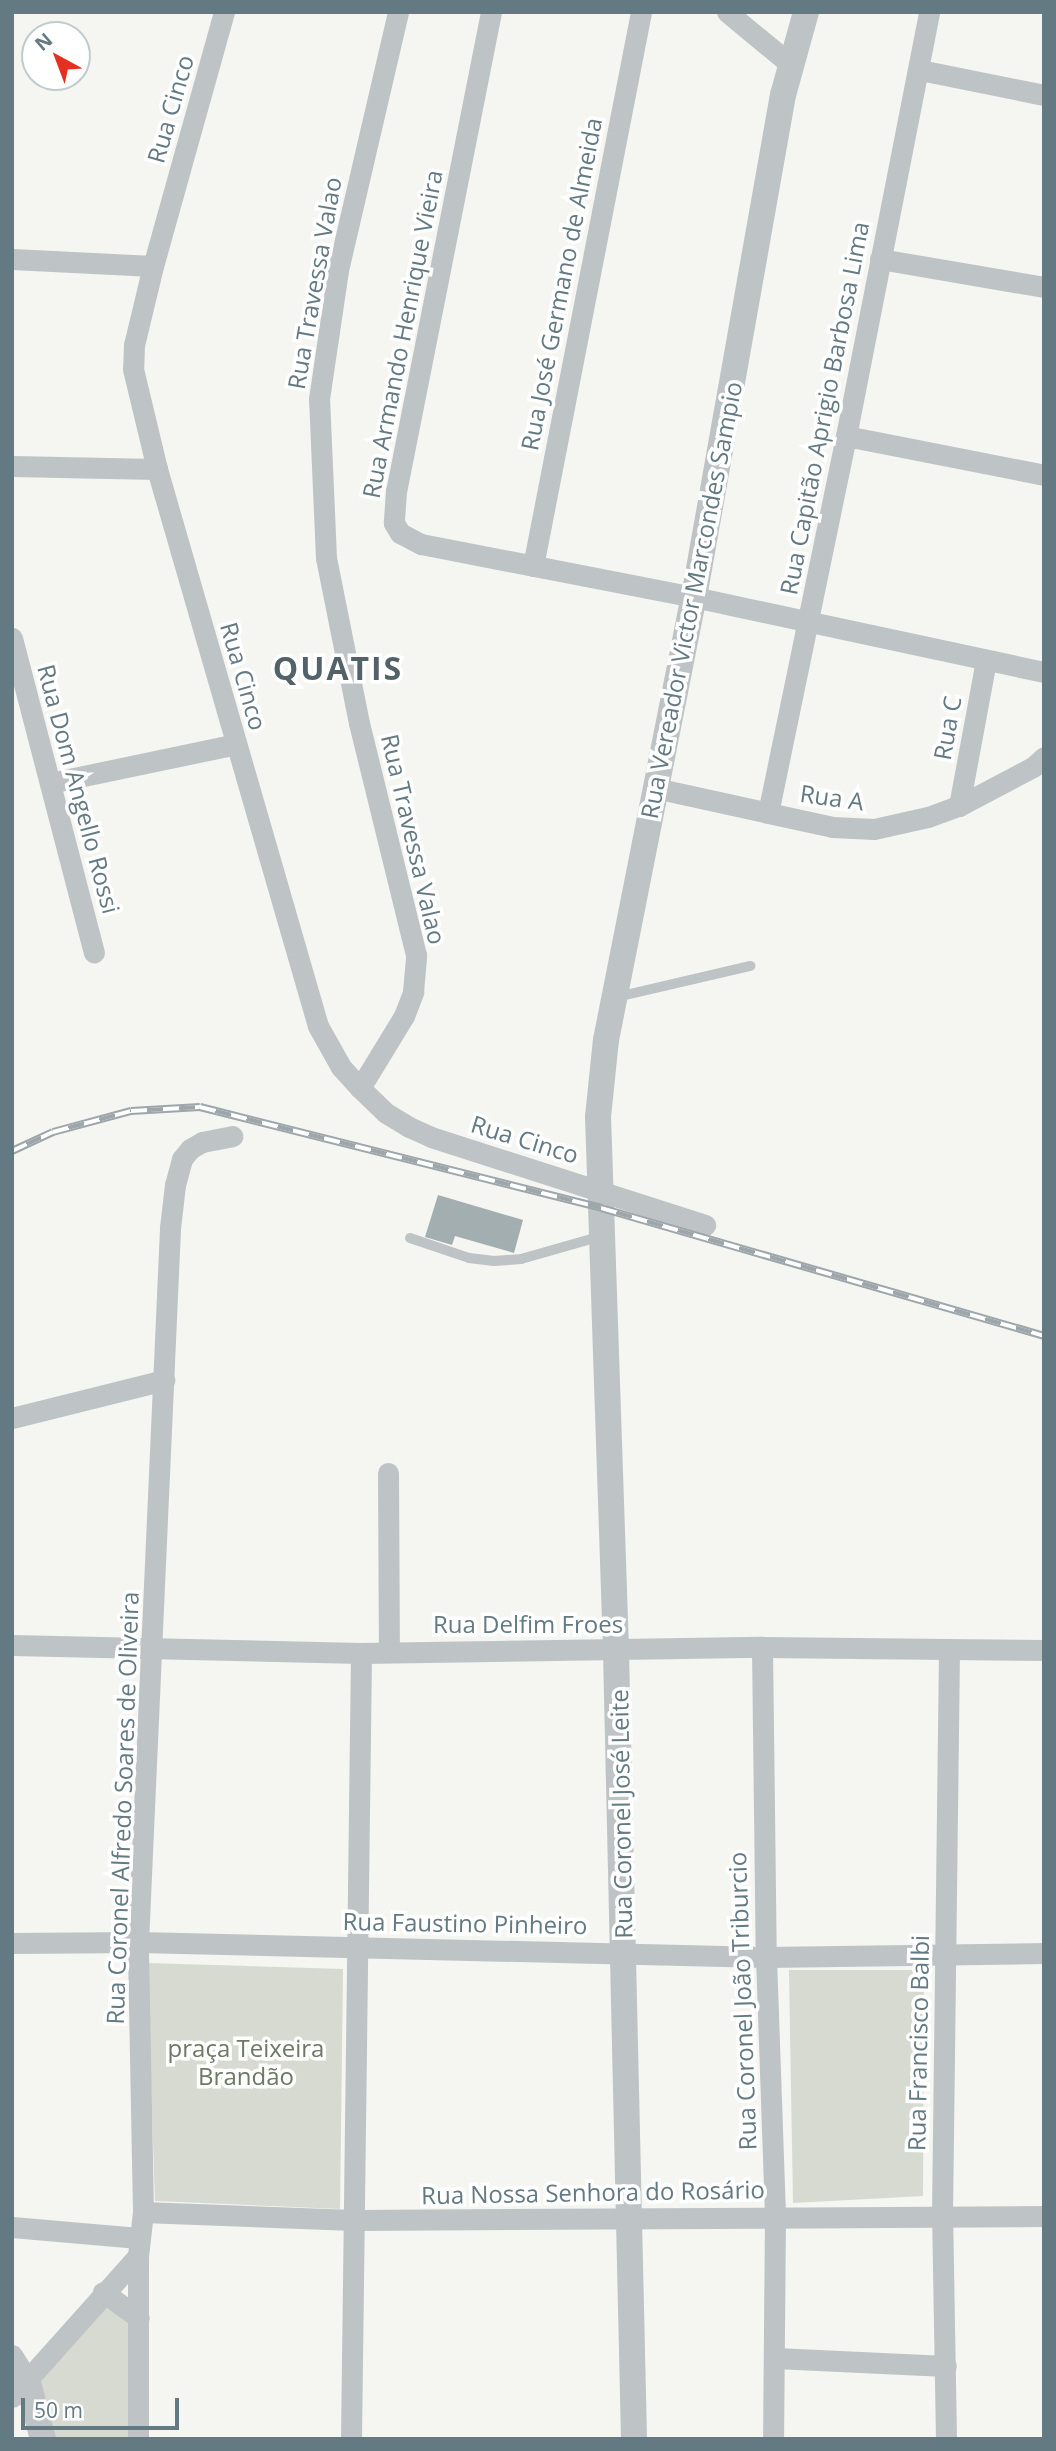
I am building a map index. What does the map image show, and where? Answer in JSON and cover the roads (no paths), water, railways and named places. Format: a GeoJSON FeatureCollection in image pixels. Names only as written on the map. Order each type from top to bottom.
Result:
{"type":"FeatureCollection","features":[{"type":"Feature","properties":{"kind":"street","name":"Rua Cinco"},"geometry":{"type":"LineString","coordinates":[[224,12],[153,266],[132,357],[136,386],[157,469],[314,1014],[330,1048],[360,1088],[386,1113],[431,1137],[705,1225]]}},
{"type":"Feature","properties":{"kind":"street","name":"Rua Travessa Valao"},"geometry":{"type":"LineString","coordinates":[[360,1088],[404,1016],[413,992],[416,955],[359,723],[326,558],[319,400],[338,270],[398,12]]}},
{"type":"Feature","properties":{"kind":"street","name":"Rua Armando Henrique Vieira"},"geometry":{"type":"LineString","coordinates":[[491,12],[393,511],[394,523],[409,540],[694,597],[1044,672]]}},
{"type":"Feature","properties":{"kind":"street","name":"Rua José Germano de Almeida"},"geometry":{"type":"LineString","coordinates":[[533,566],[641,12]]}},
{"type":"Feature","properties":{"kind":"street"},"geometry":{"type":"LineString","coordinates":[[727,12],[790,64]]}},
{"type":"Feature","properties":{"kind":"street","name":"Rua Vereador Victor Marcondes Sampio"},"geometry":{"type":"LineString","coordinates":[[600,1190],[597,1117],[606,1040],[694,597],[790,64],[806,12]]}},
{"type":"Feature","properties":{"kind":"street","name":"Rua Capitão Aprigio Barbosa Lima"},"geometry":{"type":"LineString","coordinates":[[768,813],[920,70],[929,12]]}},
{"type":"Feature","properties":{"kind":"street"},"geometry":{"type":"LineString","coordinates":[[920,70],[1044,95]]}},
{"type":"Feature","properties":{"kind":"street"},"geometry":{"type":"LineString","coordinates":[[880,258],[1044,287]]}},
{"type":"Feature","properties":{"kind":"street"},"geometry":{"type":"LineString","coordinates":[[12,259],[153,266]]}},
{"type":"Feature","properties":{"kind":"street"},"geometry":{"type":"LineString","coordinates":[[846,436],[1044,475]]}},
{"type":"Feature","properties":{"kind":"street"},"geometry":{"type":"LineString","coordinates":[[12,466],[157,469]]}},
{"type":"Feature","properties":{"kind":"street","name":"Rua Dom Angello Rossi"},"geometry":{"type":"LineString","coordinates":[[12,638],[94,953]]}},
{"type":"Feature","properties":{"kind":"street","name":"Rua C"},"geometry":{"type":"LineString","coordinates":[[959,806],[986,660]]}},
{"type":"Feature","properties":{"kind":"street"},"geometry":{"type":"LineString","coordinates":[[50,783],[236,744]]}},
{"type":"Feature","properties":{"kind":"street","name":"Rua A"},"geometry":{"type":"LineString","coordinates":[[655,788],[832,827],[874,829],[928,817],[959,806],[1040,763]]}},
{"type":"Feature","properties":{"kind":"street","name":"Rua Coronel Alfredo Soares de Oliveira"},"geometry":{"type":"LineString","coordinates":[[138,2439],[139,2247],[143,2212],[138,1942],[154,1649],[166,1300],[175,1185],[183,1158],[190,1149],[202,1142],[232,1136]]}},
{"type":"Feature","properties":{"kind":"street","name":"Rua Coronel José Leite"},"geometry":{"type":"LineString","coordinates":[[600,1190],[616,1650],[634,2439]]}},
{"type":"Feature","properties":{"kind":"street"},"geometry":{"type":"LineString","coordinates":[[12,1418],[164,1380]]}},
{"type":"Feature","properties":{"kind":"street"},"geometry":{"type":"LineString","coordinates":[[388,1472],[389,1651]]}},
{"type":"Feature","properties":{"kind":"street","name":"Rua Delfim Froes"},"geometry":{"type":"LineString","coordinates":[[12,1645],[361,1653],[762,1647],[1044,1650]]}},
{"type":"Feature","properties":{"kind":"street","name":"Rua Coronel João Triburcio"},"geometry":{"type":"LineString","coordinates":[[762,1647],[766,1957],[775,2216],[773,2439]]}},
{"type":"Feature","properties":{"kind":"street","name":"Rua Francisco Balbi"},"geometry":{"type":"LineString","coordinates":[[946,2439],[942,2215],[949,1649]]}},
{"type":"Feature","properties":{"kind":"street"},"geometry":{"type":"LineString","coordinates":[[351,2439],[355,1948],[361,1653]]}},
{"type":"Feature","properties":{"kind":"street","name":"Rua Faustino Pinheiro"},"geometry":{"type":"LineString","coordinates":[[12,1943],[138,1942],[766,1957],[1044,1953]]}},
{"type":"Feature","properties":{"kind":"street","name":"Rua Nossa Senhora do Rosário"},"geometry":{"type":"LineString","coordinates":[[143,2212],[354,2220],[1044,2216]]}},
{"type":"Feature","properties":{"kind":"street"},"geometry":{"type":"LineString","coordinates":[[12,2227],[139,2247],[19,2388]]}},
{"type":"Feature","properties":{"kind":"street"},"geometry":{"type":"LineString","coordinates":[[103,2292],[139,2318]]}},
{"type":"Feature","properties":{"kind":"street"},"geometry":{"type":"LineString","coordinates":[[12,2355],[19,2388],[43,2439]]}},
{"type":"Feature","properties":{"kind":"street"},"geometry":{"type":"LineString","coordinates":[[775,2358],[946,2365]]}},
{"type":"Feature","properties":{"kind":"lane"},"geometry":{"type":"LineString","coordinates":[[614,998],[750,966]]}},
{"type":"Feature","properties":{"kind":"lane"},"geometry":{"type":"LineString","coordinates":[[410,1238],[469,1258],[494,1261],[521,1259],[602,1237]]}},
{"type":"Feature","properties":{"kind":"railway"},"geometry":{"type":"LineString","coordinates":[[12,1151],[53,1132],[131,1111],[200,1107],[601,1208],[1044,1336]]}},
{"type":"Feature","properties":{"kind":"district","name":"QUATIS"},"geometry":{"type":"Point","coordinates":[338,668]}},
{"type":"Feature","properties":{"kind":"park label","name":"praça Teixeira Brandão"},"geometry":{"type":"Point","coordinates":[246,2062]}}]}
